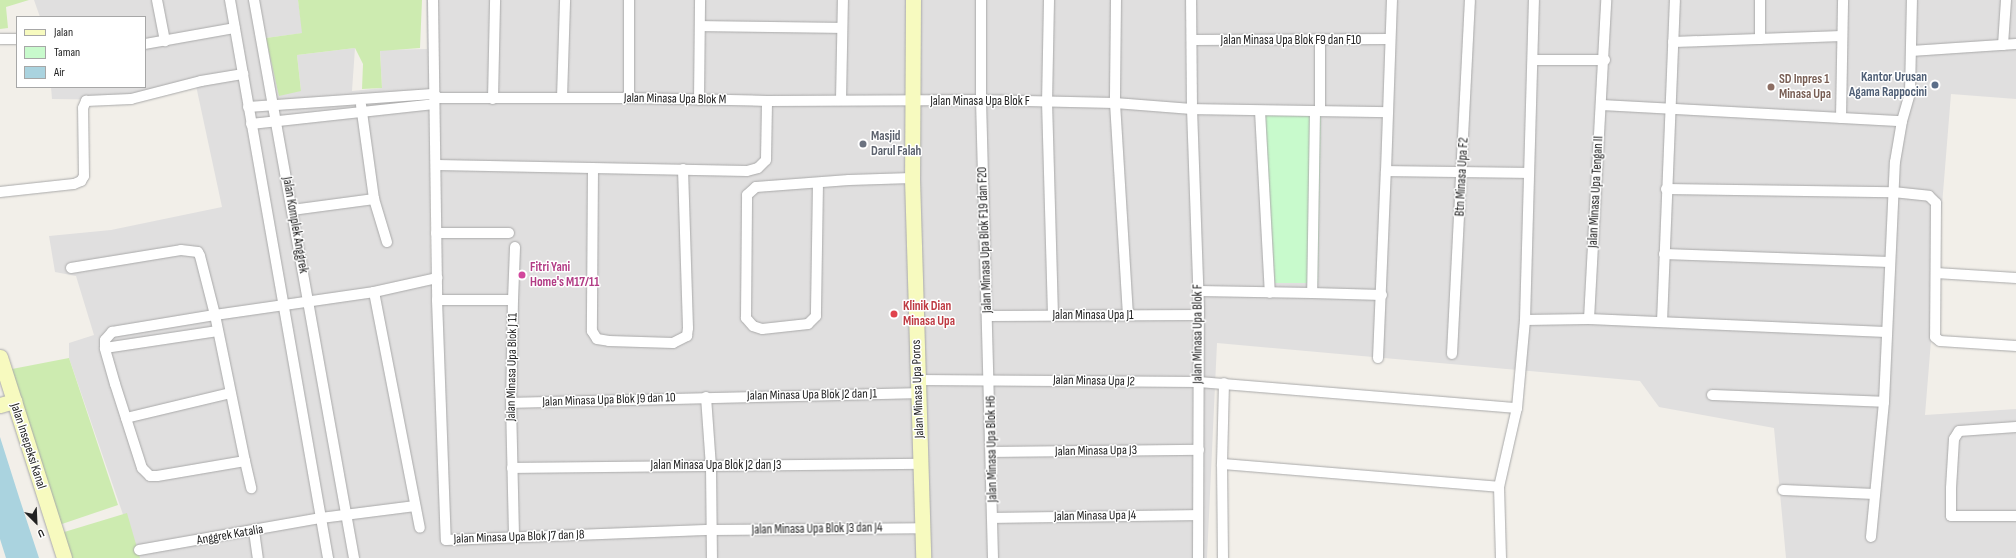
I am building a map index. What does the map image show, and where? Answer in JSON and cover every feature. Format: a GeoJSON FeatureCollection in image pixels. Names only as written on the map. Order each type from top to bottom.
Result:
{"type":"FeatureCollection","features":[{"type":"Feature","properties":{"kind":"street"},"geometry":{"type":"LineString","coordinates":[[157,0],[165,41]]}},
{"type":"Feature","properties":{"kind":"street","name":"Jalan Komplek Anggrek"},"geometry":{"type":"LineString","coordinates":[[230,0],[248,108],[297,374],[328,558]]}},
{"type":"Feature","properties":{"kind":"street","name":"Jalan Komplek Anggrek"},"geometry":{"type":"LineString","coordinates":[[254,0],[278,121],[308,303],[354,558]]}},
{"type":"Feature","properties":{"kind":"street"},"geometry":{"type":"LineString","coordinates":[[432,0],[435,99],[437,300]]}},
{"type":"Feature","properties":{"kind":"street"},"geometry":{"type":"LineString","coordinates":[[493,99],[495,0]]}},
{"type":"Feature","properties":{"kind":"street"},"geometry":{"type":"LineString","coordinates":[[562,98],[565,0]]}},
{"type":"Feature","properties":{"kind":"street"},"geometry":{"type":"LineString","coordinates":[[629,0],[629,98]]}},
{"type":"Feature","properties":{"kind":"street"},"geometry":{"type":"LineString","coordinates":[[699,100],[700,0]]}},
{"type":"Feature","properties":{"kind":"street"},"geometry":{"type":"LineString","coordinates":[[841,100],[843,0]]}},
{"type":"Feature","properties":{"kind":"street","name":"Jalan Minasa Upa Poros"},"geometry":{"type":"LineString","coordinates":[[913,0],[911,101],[912,178],[923,558]]}},
{"type":"Feature","properties":{"kind":"street","name":"Jalan Minasa Upa Blok F19 dan F20"},"geometry":{"type":"LineString","coordinates":[[981,0],[981,100],[990,380]]}},
{"type":"Feature","properties":{"kind":"street"},"geometry":{"type":"LineString","coordinates":[[1049,0],[1047,101],[1052,315]]}},
{"type":"Feature","properties":{"kind":"street"},"geometry":{"type":"LineString","coordinates":[[1116,0],[1115,103],[1128,315]]}},
{"type":"Feature","properties":{"kind":"street","name":"Jalan Minasa Upa Blok F"},"geometry":{"type":"LineString","coordinates":[[1191,0],[1192,109],[1199,315],[1198,382],[1200,450],[1198,558]]}},
{"type":"Feature","properties":{"kind":"street"},"geometry":{"type":"LineString","coordinates":[[1378,358],[1382,295],[1387,112],[1392,0]]}},
{"type":"Feature","properties":{"kind":"street","name":"Btn Minasa Upa F2"},"geometry":{"type":"LineString","coordinates":[[1452,354],[1463,170],[1470,0]]}},
{"type":"Feature","properties":{"kind":"street"},"geometry":{"type":"LineString","coordinates":[[1501,558],[1499,487],[1517,408],[1525,320],[1534,0]]}},
{"type":"Feature","properties":{"kind":"street","name":"Jalan Minasa Upa Tengan II"},"geometry":{"type":"LineString","coordinates":[[1590,319],[1605,60],[1606,0]]}},
{"type":"Feature","properties":{"kind":"street"},"geometry":{"type":"LineString","coordinates":[[1662,322],[1666,189],[1675,0]]}},
{"type":"Feature","properties":{"kind":"street"},"geometry":{"type":"LineString","coordinates":[[1760,0],[1760,39]]}},
{"type":"Feature","properties":{"kind":"street"},"geometry":{"type":"LineString","coordinates":[[1841,118],[1843,0]]}},
{"type":"Feature","properties":{"kind":"street"},"geometry":{"type":"LineString","coordinates":[[1871,536],[1884,402],[1893,192],[1902,122],[1908,105],[1912,0]]}},
{"type":"Feature","properties":{"kind":"street"},"geometry":{"type":"LineString","coordinates":[[2003,45],[2006,0]]}},
{"type":"Feature","properties":{"kind":"street"},"geometry":{"type":"LineString","coordinates":[[700,26],[842,28]]}},
{"type":"Feature","properties":{"kind":"street"},"geometry":{"type":"LineString","coordinates":[[146,44],[235,28]]}},
{"type":"Feature","properties":{"kind":"street"},"geometry":{"type":"LineString","coordinates":[[1673,42],[1842,36]]}},
{"type":"Feature","properties":{"kind":"street"},"geometry":{"type":"LineString","coordinates":[[0,39],[16,39]]}},
{"type":"Feature","properties":{"kind":"street"},"geometry":{"type":"LineString","coordinates":[[1312,293],[1320,39]]}},
{"type":"Feature","properties":{"kind":"street","name":"Jalan Minasa Upa Blok F9 dan F10"},"geometry":{"type":"LineString","coordinates":[[1192,40],[1390,40]]}},
{"type":"Feature","properties":{"kind":"street"},"geometry":{"type":"LineString","coordinates":[[1911,51],[2016,44]]}},
{"type":"Feature","properties":{"kind":"street"},"geometry":{"type":"LineString","coordinates":[[1533,60],[1605,60]]}},
{"type":"Feature","properties":{"kind":"street"},"geometry":{"type":"LineString","coordinates":[[0,192],[74,184],[81,181],[84,176],[82,108],[86,101],[131,99],[201,81],[243,74]]}},
{"type":"Feature","properties":{"kind":"street","name":"Jalan Minasa Upa Blok M"},"geometry":{"type":"LineString","coordinates":[[435,99],[629,98],[767,101],[911,101]]}},
{"type":"Feature","properties":{"kind":"street"},"geometry":{"type":"LineString","coordinates":[[248,108],[360,100],[435,99]]}},
{"type":"Feature","properties":{"kind":"street"},"geometry":{"type":"LineString","coordinates":[[251,124],[362,112],[435,99]]}},
{"type":"Feature","properties":{"kind":"street"},"geometry":{"type":"LineString","coordinates":[[360,100],[374,199],[387,242]]}},
{"type":"Feature","properties":{"kind":"street"},"geometry":{"type":"LineString","coordinates":[[436,165],[747,171],[758,168],[766,160],[767,101]]}},
{"type":"Feature","properties":{"kind":"street","name":"Jalan Minasa Upa Blok F"},"geometry":{"type":"LineString","coordinates":[[911,101],[1047,101],[1115,103],[1192,109],[1387,112]]}},
{"type":"Feature","properties":{"kind":"street"},"geometry":{"type":"LineString","coordinates":[[1602,105],[1902,122]]}},
{"type":"Feature","properties":{"kind":"street"},"geometry":{"type":"LineString","coordinates":[[1260,111],[1270,293]]}},
{"type":"Feature","properties":{"kind":"street"},"geometry":{"type":"LineString","coordinates":[[593,168],[592,331],[597,339],[609,341],[673,343],[687,336],[688,328],[683,169]]}},
{"type":"Feature","properties":{"kind":"street"},"geometry":{"type":"LineString","coordinates":[[1386,171],[1463,170],[1528,173]]}},
{"type":"Feature","properties":{"kind":"street"},"geometry":{"type":"LineString","coordinates":[[818,183],[816,316],[808,324],[762,328],[753,326],[746,318],[747,195],[756,187],[818,183],[912,178]]}},
{"type":"Feature","properties":{"kind":"street"},"geometry":{"type":"LineString","coordinates":[[1666,189],[1893,192],[1927,194],[1935,200],[1936,273],[1933,331],[1937,340],[2016,346]]}},
{"type":"Feature","properties":{"kind":"street"},"geometry":{"type":"LineString","coordinates":[[292,210],[374,199]]}},
{"type":"Feature","properties":{"kind":"street"},"geometry":{"type":"LineString","coordinates":[[436,233],[509,233]]}},
{"type":"Feature","properties":{"kind":"street"},"geometry":{"type":"LineString","coordinates":[[513,300],[515,247]]}},
{"type":"Feature","properties":{"kind":"street"},"geometry":{"type":"LineString","coordinates":[[70,268],[191,250],[200,256],[215,315],[230,393],[251,488]]}},
{"type":"Feature","properties":{"kind":"street"},"geometry":{"type":"LineString","coordinates":[[1664,254],[1890,262]]}},
{"type":"Feature","properties":{"kind":"street"},"geometry":{"type":"LineString","coordinates":[[1936,273],[2016,278]]}},
{"type":"Feature","properties":{"kind":"street"},"geometry":{"type":"LineString","coordinates":[[245,461],[165,476],[150,476],[142,468],[105,348],[108,336],[119,330],[215,315],[308,303],[374,292],[437,278]]}},
{"type":"Feature","properties":{"kind":"street"},"geometry":{"type":"LineString","coordinates":[[374,292],[420,528]]}},
{"type":"Feature","properties":{"kind":"street"},"geometry":{"type":"LineString","coordinates":[[1198,292],[1382,295]]}},
{"type":"Feature","properties":{"kind":"street","name":"Jalan Minasa Upa Blok J 11"},"geometry":{"type":"LineString","coordinates":[[437,300],[513,300],[511,403],[514,537]]}},
{"type":"Feature","properties":{"kind":"street","name":"Jalan Minasa Upa Blok J7 dan J8"},"geometry":{"type":"LineString","coordinates":[[437,300],[446,540],[712,530]]}},
{"type":"Feature","properties":{"kind":"street","name":"Jalan Minasa Upa J1"},"geometry":{"type":"LineString","coordinates":[[988,316],[1199,315]]}},
{"type":"Feature","properties":{"kind":"street"},"geometry":{"type":"LineString","coordinates":[[1525,320],[1590,319],[1886,332]]}},
{"type":"Feature","properties":{"kind":"street"},"geometry":{"type":"LineString","coordinates":[[105,348],[218,332]]}},
{"type":"Feature","properties":{"kind":"street","name":"Jalan Insepeksi Kanal"},"geometry":{"type":"LineString","coordinates":[[0,358],[7,403],[64,558]]}},
{"type":"Feature","properties":{"kind":"street","name":"Jalan Minasa Upa J2"},"geometry":{"type":"LineString","coordinates":[[918,387],[990,380],[1198,382],[1517,408]]}},
{"type":"Feature","properties":{"kind":"street","name":"Jalan Minasa Upa Blok H6"},"geometry":{"type":"LineString","coordinates":[[990,380],[993,558]]}},
{"type":"Feature","properties":{"kind":"street"},"geometry":{"type":"LineString","coordinates":[[1223,558],[1222,464],[1224,383]]}},
{"type":"Feature","properties":{"kind":"street","name":"Jalan Minasa Upa Blok J2 dan J1"},"geometry":{"type":"LineString","coordinates":[[706,397],[918,387]]}},
{"type":"Feature","properties":{"kind":"street"},"geometry":{"type":"LineString","coordinates":[[126,418],[230,393]]}},
{"type":"Feature","properties":{"kind":"street"},"geometry":{"type":"LineString","coordinates":[[1712,395],[1884,402]]}},
{"type":"Feature","properties":{"kind":"street"},"geometry":{"type":"LineString","coordinates":[[706,397],[711,466],[712,558]]}},
{"type":"Feature","properties":{"kind":"street","name":"Jalan Minasa Upa Blok J9 dan 10"},"geometry":{"type":"LineString","coordinates":[[511,403],[706,397]]}},
{"type":"Feature","properties":{"kind":"street"},"geometry":{"type":"LineString","coordinates":[[2016,427],[1964,430],[1956,435],[1951,477],[1951,516],[2016,516]]}},
{"type":"Feature","properties":{"kind":"street","name":"Jalan Minasa Upa J3"},"geometry":{"type":"LineString","coordinates":[[992,452],[1200,450]]}},
{"type":"Feature","properties":{"kind":"street","name":"Jalan Minasa Upa Blok J2 dan J3"},"geometry":{"type":"LineString","coordinates":[[512,468],[920,464]]}},
{"type":"Feature","properties":{"kind":"street"},"geometry":{"type":"LineString","coordinates":[[1222,464],[1499,487]]}},
{"type":"Feature","properties":{"kind":"street"},"geometry":{"type":"LineString","coordinates":[[1783,490],[1875,494]]}},
{"type":"Feature","properties":{"kind":"street","name":"Anggrek Katalia"},"geometry":{"type":"LineString","coordinates":[[139,550],[254,531],[321,518],[415,506]]}},
{"type":"Feature","properties":{"kind":"street","name":"Jalan Minasa Upa J4"},"geometry":{"type":"LineString","coordinates":[[993,518],[1198,515]]}},
{"type":"Feature","properties":{"kind":"street","name":"Jalan Minasa Upa Blok J3 dan J4"},"geometry":{"type":"LineString","coordinates":[[712,530],[922,528]]}},
{"type":"Feature","properties":{"kind":"street"},"geometry":{"type":"LineString","coordinates":[[254,531],[258,558]]}},
{"type":"Feature","properties":{"kind":"shaded area"},"geometry":{"type":"Polygon","coordinates":[[[34,0],[298,0],[303,33],[266,38],[301,91],[297,55],[355,48],[352,91],[382,88],[380,50],[427,49],[426,0],[2016,0],[2016,99],[1951,94],[1925,415],[2016,409],[2016,558],[1786,558],[1774,428],[1659,407],[1640,381],[1217,343],[1207,558],[138,558],[69,358],[69,343],[94,335],[76,276],[55,272],[49,236],[111,230],[222,207],[195,81],[128,100],[52,99],[51,88],[146,88],[146,16],[40,16],[34,0]],[[430,135],[430,284],[432,204],[430,135]]]}},
{"type":"Feature","properties":{"kind":"green space"},"geometry":{"type":"Polygon","coordinates":[[[0,0],[29,0],[6,7],[8,28],[0,29],[0,0]]]}},
{"type":"Feature","properties":{"kind":"green space"},"geometry":{"type":"Polygon","coordinates":[[[298,0],[422,0],[420,48],[380,51],[382,88],[362,89],[363,64],[355,48],[297,55],[301,91],[279,96],[266,38],[302,33],[298,0]]]}},
{"type":"Feature","properties":{"kind":"green space"},"geometry":{"type":"Polygon","coordinates":[[[1264,115],[1321,115],[1318,283],[1275,283],[1264,115]]]}},
{"type":"Feature","properties":{"kind":"green space"},"geometry":{"type":"Polygon","coordinates":[[[69,358],[118,505],[59,525],[12,369],[69,358]]]}},
{"type":"Feature","properties":{"kind":"green space"},"geometry":{"type":"Polygon","coordinates":[[[127,513],[140,558],[69,558],[61,533],[127,513]]]}},
{"type":"Feature","properties":{"kind":"water"},"geometry":{"type":"Polygon","coordinates":[[[0,437],[39,558],[6,558],[0,539],[0,437]]]}},
{"type":"Feature","properties":{"kind":"place","name":"Kantor Urusan Agama Rappocini"},"geometry":{"type":"Point","coordinates":[1935,85]}},
{"type":"Feature","properties":{"kind":"place","name":"SD Inpres 1 Minasa Upa"},"geometry":{"type":"Point","coordinates":[1771,87]}},
{"type":"Feature","properties":{"kind":"place","name":"Masjid Darul Falah"},"geometry":{"type":"Point","coordinates":[863,144]}},
{"type":"Feature","properties":{"kind":"place","name":"Fitri Yani Home's M17/11"},"geometry":{"type":"Point","coordinates":[522,275]}},
{"type":"Feature","properties":{"kind":"place","name":"Klinik Dian Minasa Upa"},"geometry":{"type":"Point","coordinates":[894,314]}}]}
